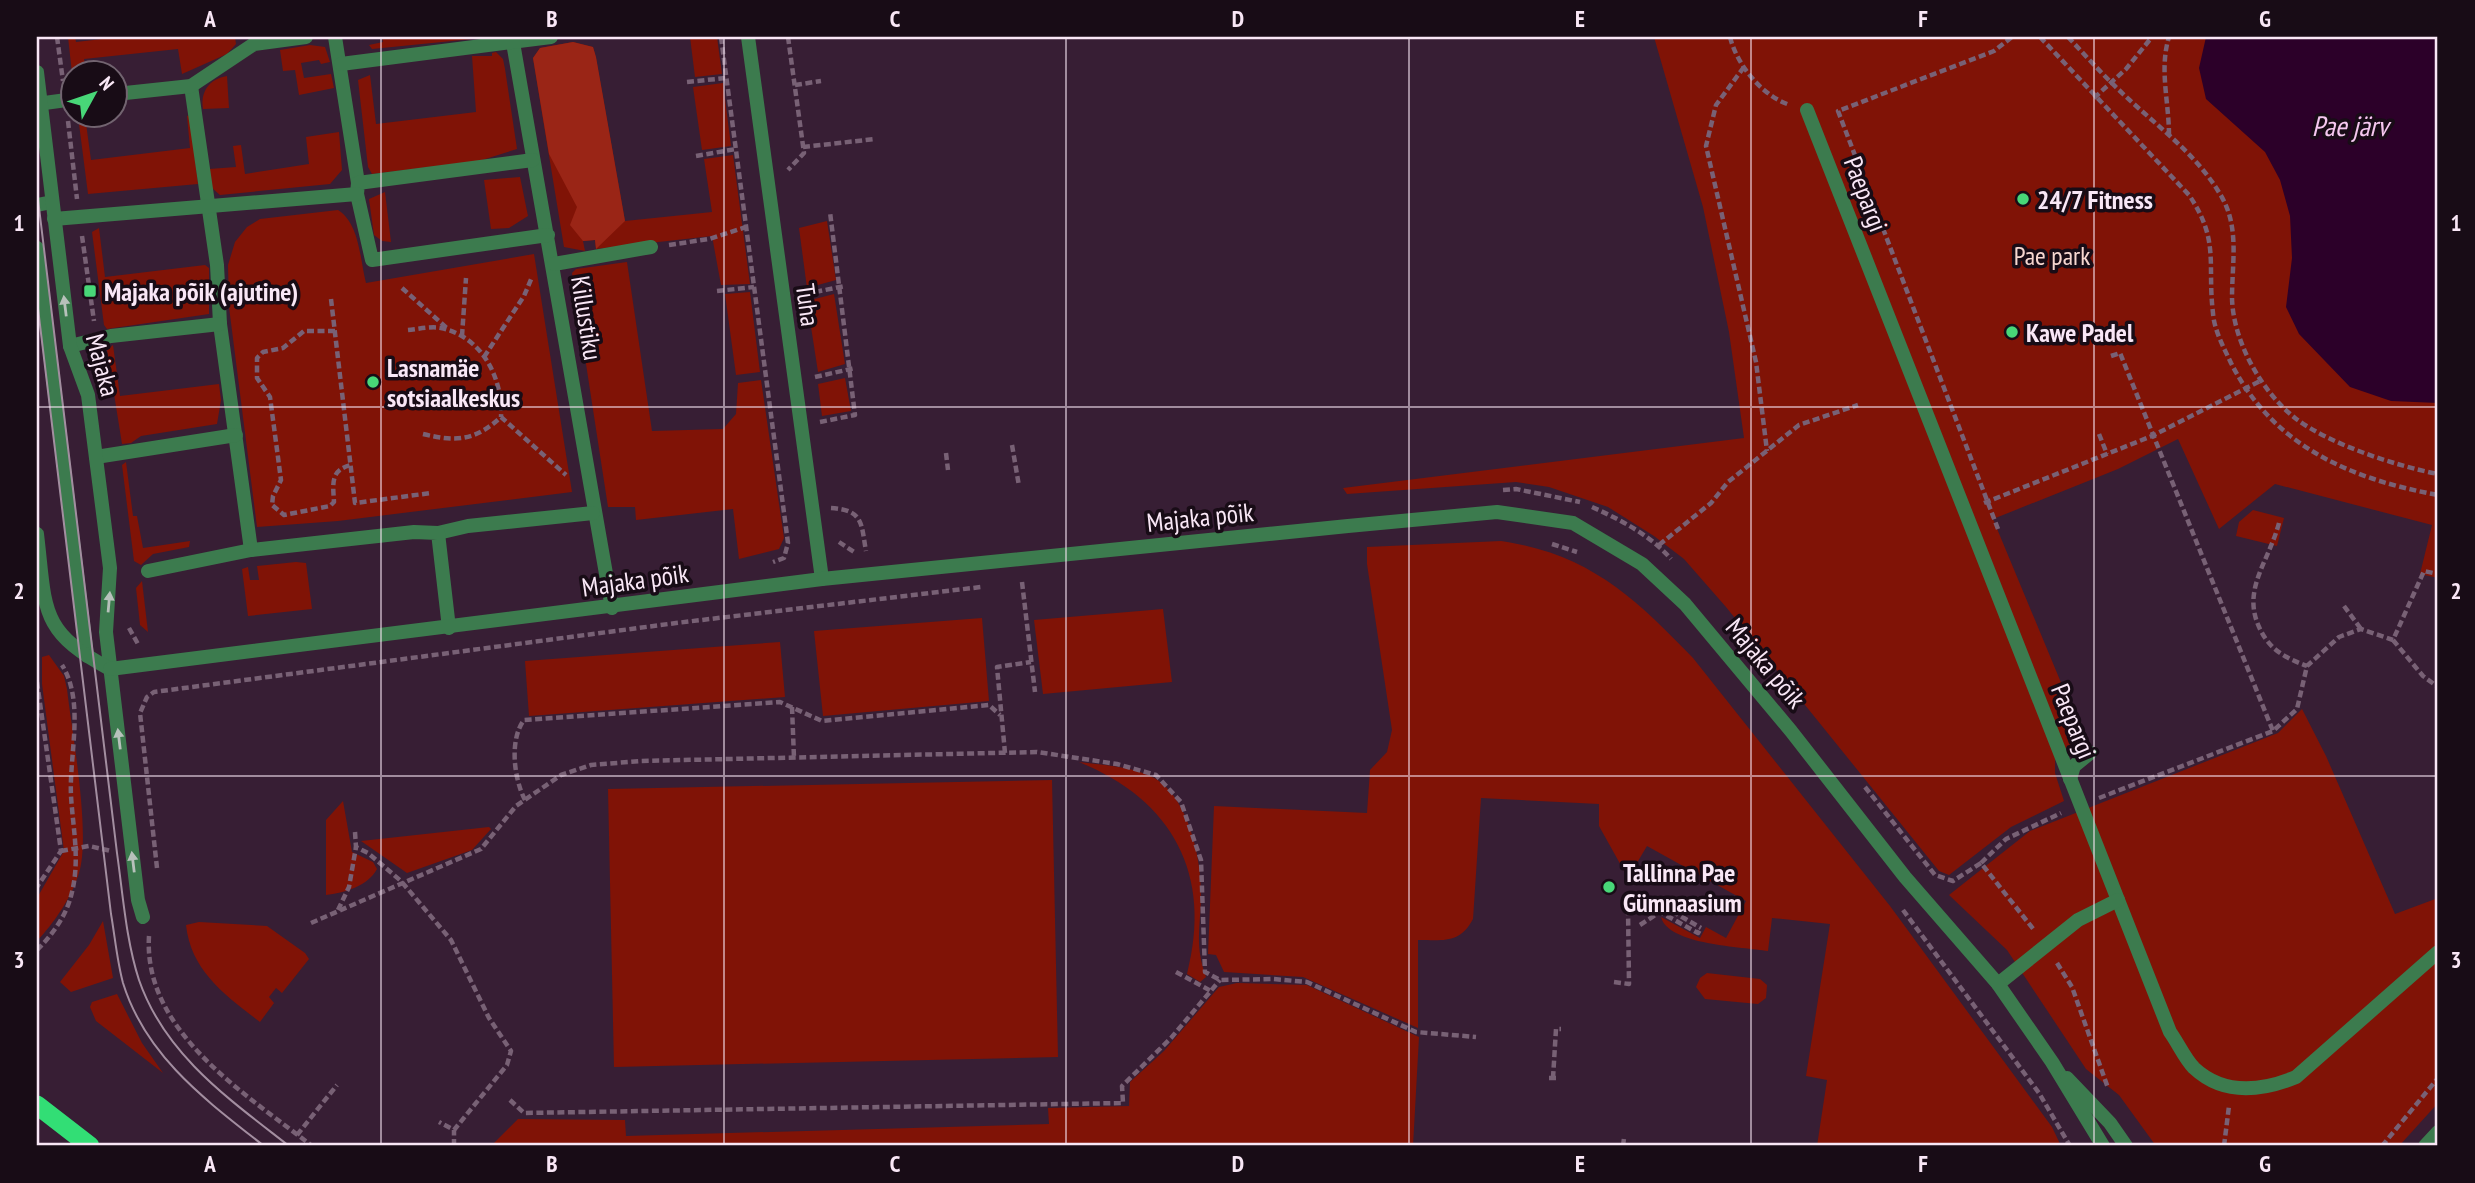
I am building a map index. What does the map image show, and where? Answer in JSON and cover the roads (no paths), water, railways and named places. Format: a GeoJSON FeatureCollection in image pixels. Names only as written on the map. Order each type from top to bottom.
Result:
{"type":"FeatureCollection","features":[{"type":"Feature","properties":{"kind":"highway"},"geometry":{"type":"LineString","coordinates":[[37,1105],[90,1146]]}},
{"type":"Feature","properties":{"kind":"street"},"geometry":{"type":"LineString","coordinates":[[130,93],[191,86],[250,40],[306,37]]}},
{"type":"Feature","properties":{"kind":"street"},"geometry":{"type":"LineString","coordinates":[[335,37],[372,260],[548,238]]}},
{"type":"Feature","properties":{"kind":"street"},"geometry":{"type":"LineString","coordinates":[[341,64],[513,39],[551,37]]}},
{"type":"Feature","properties":{"kind":"street","name":"Tuha"},"geometry":{"type":"LineString","coordinates":[[748,37],[822,579]]}},
{"type":"Feature","properties":{"kind":"street","name":"Killustiku"},"geometry":{"type":"LineString","coordinates":[[513,39],[612,608]]}},
{"type":"Feature","properties":{"kind":"street","name":"Majaka"},"geometry":{"type":"LineString","coordinates":[[37,72],[70,346],[88,395],[96,457],[111,578],[106,632],[138,900],[143,918]]}},
{"type":"Feature","properties":{"kind":"street"},"geometry":{"type":"LineString","coordinates":[[191,86],[217,265],[220,324],[251,550]]}},
{"type":"Feature","properties":{"kind":"street"},"geometry":{"type":"LineString","coordinates":[[39,104],[60,101]]}},
{"type":"Feature","properties":{"kind":"street","name":"Paepargi"},"geometry":{"type":"LineString","coordinates":[[1807,110],[2170,1032],[2193,1068],[2220,1086],[2231,1087],[2271,1087],[2296,1077],[2438,952]]}},
{"type":"Feature","properties":{"kind":"street"},"geometry":{"type":"LineString","coordinates":[[54,219],[207,206],[358,188],[533,160]]}},
{"type":"Feature","properties":{"kind":"street"},"geometry":{"type":"LineString","coordinates":[[37,205],[52,202]]}},
{"type":"Feature","properties":{"kind":"street"},"geometry":{"type":"LineString","coordinates":[[554,264],[651,247]]}},
{"type":"Feature","properties":{"kind":"street"},"geometry":{"type":"LineString","coordinates":[[37,248],[87,656]]}},
{"type":"Feature","properties":{"kind":"street"},"geometry":{"type":"LineString","coordinates":[[70,346],[97,339],[220,324]]}},
{"type":"Feature","properties":{"kind":"street"},"geometry":{"type":"LineString","coordinates":[[96,457],[236,435]]}},
{"type":"Feature","properties":{"kind":"street"},"geometry":{"type":"LineString","coordinates":[[148,571],[251,550],[414,532],[438,533],[468,526],[593,509]]}},
{"type":"Feature","properties":{"kind":"street","name":"Majaka põik"},"geometry":{"type":"LineString","coordinates":[[110,670],[612,608],[822,579],[1497,512],[1573,523],[1642,564],[1685,604],[1791,731],[1905,877],[1998,984],[2052,1062],[2081,1115],[2103,1146]]}},
{"type":"Feature","properties":{"kind":"street"},"geometry":{"type":"LineString","coordinates":[[438,533],[449,628]]}},
{"type":"Feature","properties":{"kind":"street"},"geometry":{"type":"LineString","coordinates":[[37,534],[49,613],[61,636],[110,670]]}},
{"type":"Feature","properties":{"kind":"street"},"geometry":{"type":"LineString","coordinates":[[2070,779],[2074,766],[2088,755]]}},
{"type":"Feature","properties":{"kind":"street"},"geometry":{"type":"LineString","coordinates":[[1998,984],[2078,920],[2118,900]]}},
{"type":"Feature","properties":{"kind":"street","name":"Majaka põik"},"geometry":{"type":"LineString","coordinates":[[2052,1062],[2110,1123],[2126,1146]]}},
{"type":"Feature","properties":{"kind":"street"},"geometry":{"type":"LineString","coordinates":[[2081,1115],[2089,1146]]}},
{"type":"Feature","properties":{"kind":"street"},"geometry":{"type":"LineString","coordinates":[[2425,1146],[2438,1132]]}},
{"type":"Feature","properties":{"kind":"water","name":"Pae järv"},"geometry":{"type":"Polygon","coordinates":[[[2206,37],[2438,37],[2438,403],[2391,401],[2350,387],[2299,334],[2286,307],[2292,258],[2290,216],[2280,180],[2265,152],[2206,99],[2199,68],[2206,37]]]}},
{"type":"Feature","properties":{"kind":"tram line"},"geometry":{"type":"LineString","coordinates":[[37,191],[125,917],[135,965],[150,1007],[182,1053],[222,1093],[289,1146]]}},
{"type":"Feature","properties":{"kind":"tram line"},"geometry":{"type":"LineString","coordinates":[[37,300],[111,914],[123,983],[133,1009],[163,1055],[200,1094],[264,1146]]}},
{"type":"Feature","properties":{"kind":"place","name":"24/7 Fitness"},"geometry":{"type":"Point","coordinates":[2023,199]}},
{"type":"Feature","properties":{"kind":"place","name":"Majaka põik (ajutine)"},"geometry":{"type":"Point","coordinates":[90,291]}},
{"type":"Feature","properties":{"kind":"place","name":"Kawe Padel"},"geometry":{"type":"Point","coordinates":[2012,332]}},
{"type":"Feature","properties":{"kind":"place","name":"Lasnamäe sotsiaalkeskus"},"geometry":{"type":"Point","coordinates":[373,382]}},
{"type":"Feature","properties":{"kind":"place","name":"Tallinna Pae Gümnaasium"},"geometry":{"type":"Point","coordinates":[1609,887]}},
{"type":"Feature","properties":{"kind":"park label","name":"Pae park"},"geometry":{"type":"Point","coordinates":[2052,255]}}]}
